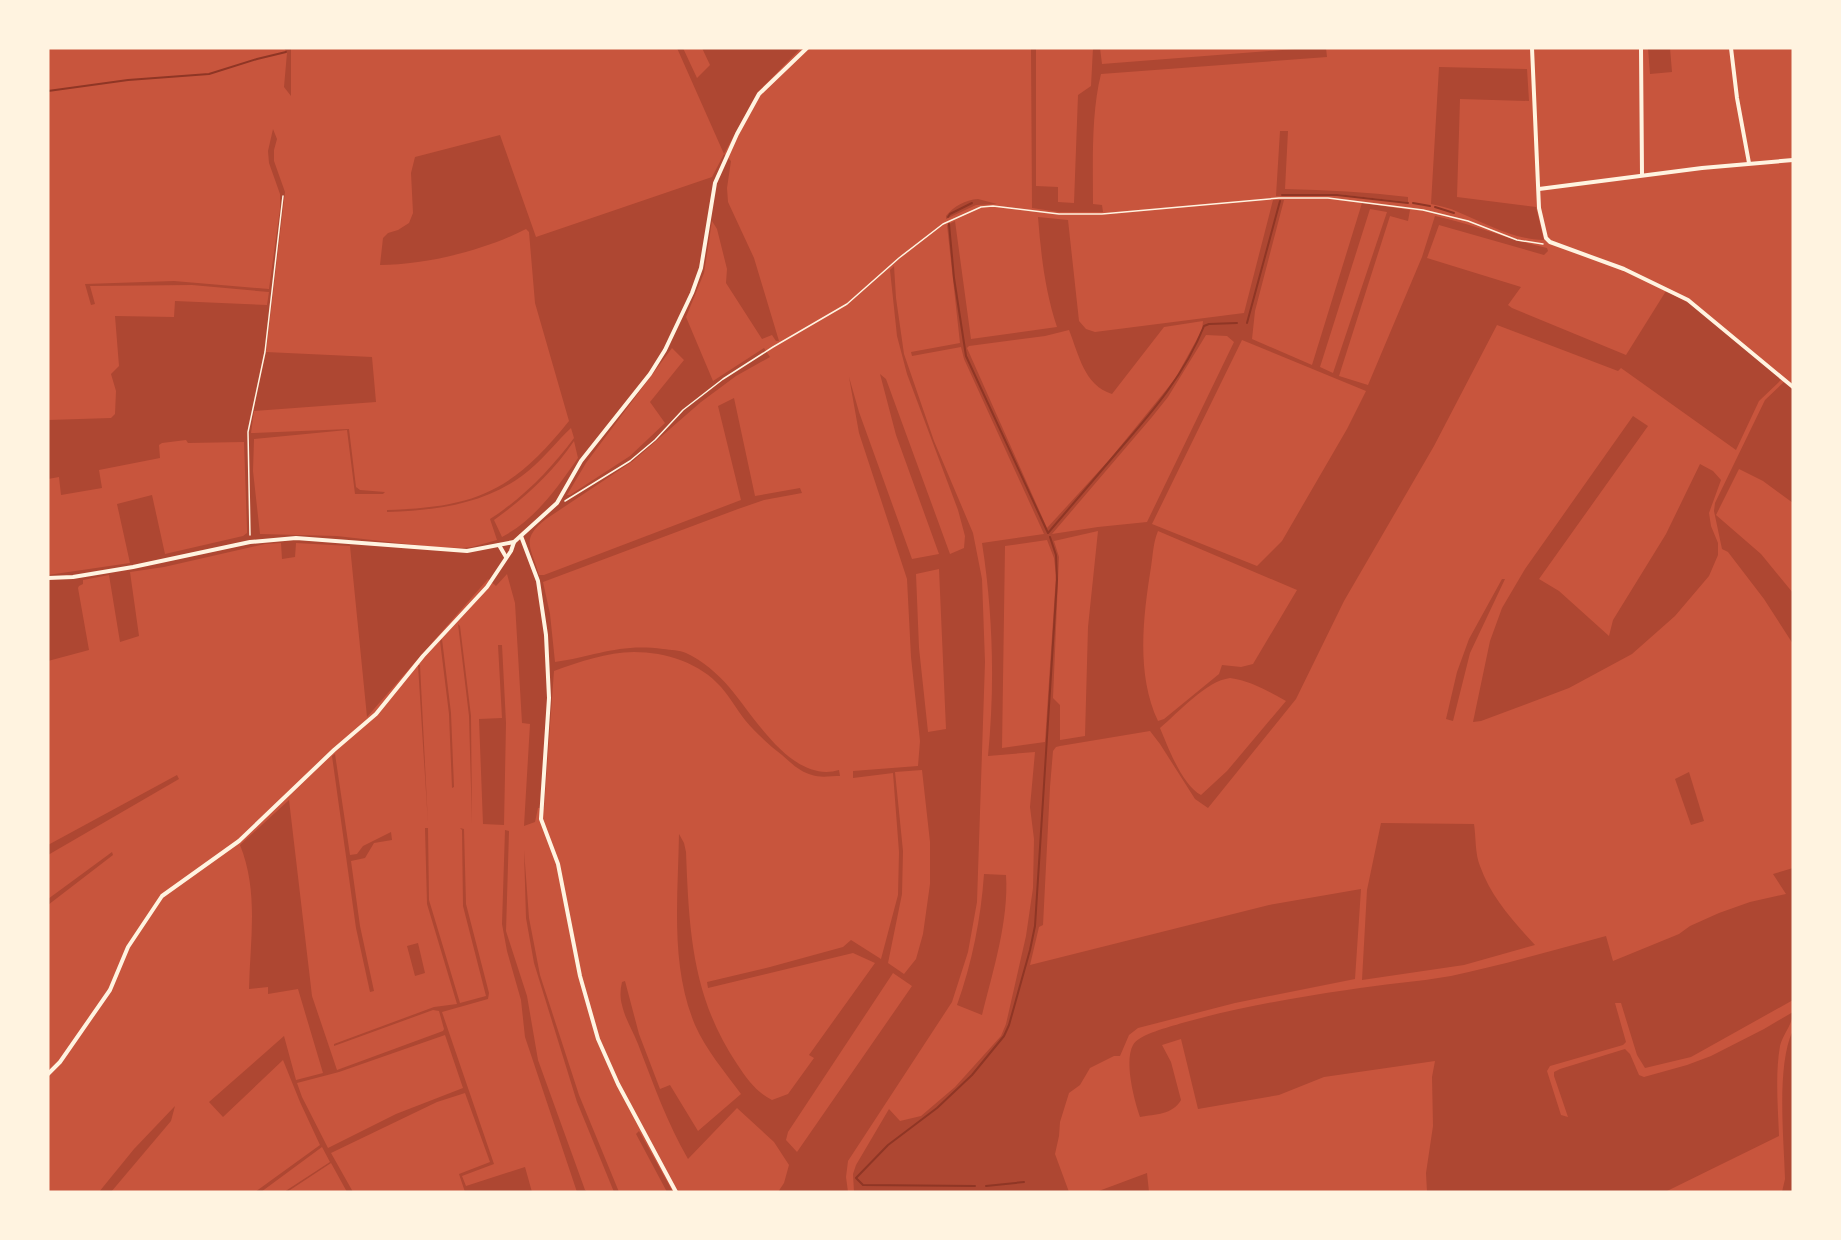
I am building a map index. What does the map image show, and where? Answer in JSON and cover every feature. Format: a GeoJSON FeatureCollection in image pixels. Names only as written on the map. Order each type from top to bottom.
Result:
{"type":"FeatureCollection","features":[{"type":"Feature","properties":{"kind":"street"},"geometry":{"type":"LineString","coordinates":[[48,1074],[60,1062],[110,990],[128,947],[162,896],[239,841],[334,750],[376,714],[423,656],[487,587],[514,542],[557,502],[581,461],[650,374],[665,350],[701,268],[715,183],[737,134],[759,94],[807,48]]}},
{"type":"Feature","properties":{"kind":"street"},"geometry":{"type":"LineString","coordinates":[[1532,48],[1539,208],[1546,238],[1550,242],[1623,269],[1688,300],[1793,387]]}},
{"type":"Feature","properties":{"kind":"street"},"geometry":{"type":"LineString","coordinates":[[1641,48],[1642,175]]}},
{"type":"Feature","properties":{"kind":"street"},"geometry":{"type":"LineString","coordinates":[[1731,48],[1737,98],[1749,163]]}},
{"type":"Feature","properties":{"kind":"street"},"geometry":{"type":"LineString","coordinates":[[1539,189],[1642,175],[1793,160]]}},
{"type":"Feature","properties":{"kind":"street"},"geometry":{"type":"LineString","coordinates":[[521,536],[538,581],[546,634],[549,698],[541,819],[558,864],[580,976],[598,1039],[614,1077],[676,1192]]}},
{"type":"Feature","properties":{"kind":"street"},"geometry":{"type":"LineString","coordinates":[[48,578],[73,577],[133,567],[250,542],[296,538],[467,551],[514,542]]}},
{"type":"Feature","properties":{"kind":"street"},"geometry":{"type":"LineString","coordinates":[[499,546],[506,557]]}},
{"type":"Feature","properties":{"kind":"path"},"geometry":{"type":"LineString","coordinates":[[250,542],[248,432],[264,352],[283,196]]}},
{"type":"Feature","properties":{"kind":"path"},"geometry":{"type":"LineString","coordinates":[[557,502],[568,500],[630,461],[702,395],[773,347],[847,304],[898,258],[935,230],[981,207],[993,206],[1059,214],[1102,214],[1278,198],[1328,198],[1423,210],[1468,221],[1528,243],[1550,242]]}},
{"type":"Feature","properties":{"kind":"shaded area"},"geometry":{"type":"Polygon","coordinates":[[[284,48],[291,49],[291,96],[284,87],[287,53],[284,48]]]}},
{"type":"Feature","properties":{"kind":"shaded area"},"geometry":{"type":"Polygon","coordinates":[[[677,48],[683,48],[697,78],[710,65],[702,48],[801,48],[757,93],[724,154],[677,48]]]}},
{"type":"Feature","properties":{"kind":"shaded area"},"geometry":{"type":"Polygon","coordinates":[[[1031,48],[1036,48],[1036,186],[1058,187],[1058,202],[1074,203],[1078,95],[1091,86],[1093,48],[1100,48],[1102,64],[1307,48],[1326,48],[1327,57],[1101,74],[1094,122],[1093,204],[1102,205],[1103,212],[1059,212],[1032,208],[1031,48]]]}},
{"type":"Feature","properties":{"kind":"shaded area"},"geometry":{"type":"Polygon","coordinates":[[[1648,48],[1670,48],[1672,72],[1650,74],[1648,48]]]}},
{"type":"Feature","properties":{"kind":"shaded area"},"geometry":{"type":"Polygon","coordinates":[[[1439,67],[1527,69],[1529,101],[1460,99],[1457,197],[1536,207],[1544,240],[1510,234],[1452,209],[1431,204],[1439,67]]]}},
{"type":"Feature","properties":{"kind":"shaded area"},"geometry":{"type":"Polygon","coordinates":[[[273,129],[277,139],[274,161],[285,192],[266,352],[372,357],[376,402],[254,411],[251,433],[349,429],[356,487],[360,490],[385,492],[383,494],[355,494],[347,430],[254,439],[253,471],[260,534],[337,536],[462,548],[497,540],[490,519],[536,482],[574,438],[571,428],[519,478],[485,496],[447,506],[387,512],[387,510],[445,505],[490,491],[510,480],[529,464],[569,421],[535,303],[529,232],[526,229],[510,237],[455,255],[380,265],[383,238],[388,233],[409,223],[413,213],[411,173],[415,157],[500,135],[536,237],[712,177],[724,154],[731,161],[727,188],[728,202],[754,258],[779,341],[776,341],[772,335],[762,339],[726,283],[727,269],[717,229],[712,221],[704,273],[686,317],[713,381],[764,348],[770,357],[736,376],[701,402],[633,461],[546,519],[530,537],[530,549],[539,575],[544,575],[741,500],[718,406],[734,398],[755,496],[800,488],[802,493],[764,500],[543,582],[550,614],[555,662],[634,648],[686,653],[704,663],[720,677],[762,730],[790,758],[806,767],[822,772],[839,770],[840,776],[815,776],[796,767],[754,730],[713,679],[693,665],[658,654],[634,652],[614,654],[554,671],[544,808],[538,808],[535,822],[524,826],[530,724],[522,723],[515,603],[507,574],[496,586],[488,579],[367,717],[350,546],[296,543],[295,557],[282,559],[281,543],[265,544],[164,567],[130,572],[139,636],[120,642],[109,575],[83,580],[83,584],[78,588],[89,650],[48,661],[48,575],[130,563],[117,504],[152,495],[165,554],[243,536],[247,533],[244,442],[188,443],[186,440],[162,443],[159,445],[160,458],[99,470],[102,488],[61,495],[59,477],[48,479],[48,420],[111,418],[115,414],[116,391],[111,374],[119,366],[115,316],[174,317],[175,301],[267,305],[269,292],[192,285],[90,286],[95,304],[91,305],[85,284],[174,281],[269,289],[280,209],[280,194],[269,163],[268,151],[273,129]],[[672,348],[586,463],[567,495],[630,456],[665,423],[650,402],[684,360],[672,348]],[[574,441],[538,484],[494,520],[502,537],[535,512],[562,481],[578,458],[574,441]]]}},
{"type":"Feature","properties":{"kind":"shaded area"},"geometry":{"type":"Polygon","coordinates":[[[1280,131],[1288,131],[1285,189],[1393,195],[1408,197],[1408,202],[1337,194],[1276,196],[1280,131]]]}},
{"type":"Feature","properties":{"kind":"shaded area"},"geometry":{"type":"Polygon","coordinates":[[[978,199],[997,204],[976,205],[946,219],[946,216],[956,206],[978,199]]]}},
{"type":"Feature","properties":{"kind":"shaded area"},"geometry":{"type":"Polygon","coordinates":[[[1273,200],[1284,200],[1255,311],[1252,339],[1312,365],[1362,203],[1410,210],[1408,221],[1390,216],[1339,376],[1368,385],[1422,257],[1435,216],[1547,248],[1548,251],[1544,255],[1439,225],[1427,258],[1521,287],[1508,305],[1512,308],[1626,355],[1666,291],[1696,307],[1783,378],[1759,401],[1736,450],[1621,368],[1618,371],[1497,325],[1434,446],[1344,601],[1296,699],[1208,808],[1195,799],[1150,731],[1060,746],[1053,751],[1043,925],[1039,927],[1030,965],[1269,905],[1361,889],[1355,979],[1235,1003],[1138,1028],[1129,1035],[1120,1056],[1114,1056],[1090,1068],[1080,1085],[1069,1093],[1060,1122],[1055,1154],[1069,1192],[854,1192],[853,1174],[856,1165],[889,1109],[900,1121],[921,1116],[955,1087],[1001,1036],[1006,1024],[1026,936],[1033,888],[1034,839],[1030,807],[1035,752],[988,756],[992,703],[992,649],[989,596],[982,543],[1044,534],[964,359],[961,347],[912,356],[911,352],[960,343],[947,225],[955,221],[971,339],[1057,327],[1044,273],[1038,217],[1068,220],[1079,321],[1086,329],[1095,332],[1244,313],[1273,200]],[[1370,209],[1320,367],[1333,373],[1387,212],[1370,209]],[[1203,321],[1164,327],[1112,394],[1095,384],[1089,376],[1069,330],[967,348],[1047,528],[1110,459],[1175,379],[1202,330],[1203,321]],[[1206,335],[1168,397],[1052,534],[1147,522],[1234,342],[1227,336],[1206,335]],[[1242,340],[1152,524],[1257,566],[1282,541],[1347,429],[1366,391],[1242,340]],[[1098,531],[1054,541],[1059,557],[1053,698],[1060,705],[1060,740],[1085,736],[1088,627],[1098,531]],[[1158,531],[1155,540],[1143,645],[1146,684],[1158,721],[1164,719],[1219,674],[1222,665],[1241,667],[1253,664],[1297,590],[1158,531]],[[1047,540],[1005,546],[1002,748],[1045,742],[1056,575],[1054,558],[1047,540]],[[1238,679],[1221,680],[1193,698],[1160,728],[1182,774],[1194,790],[1201,795],[1227,771],[1286,701],[1238,679]]]}},
{"type":"Feature","properties":{"kind":"shaded area"},"geometry":{"type":"Polygon","coordinates":[[[894,266],[904,354],[934,441],[973,533],[982,579],[985,662],[977,902],[968,952],[952,1002],[848,1161],[846,1177],[848,1192],[778,1192],[784,1183],[789,1165],[774,1142],[737,1108],[688,1159],[667,1117],[625,1015],[621,988],[622,982],[625,981],[639,1034],[660,1089],[670,1085],[698,1131],[741,1094],[705,1043],[695,1025],[687,1002],[677,931],[679,834],[686,852],[689,909],[696,962],[710,1014],[737,1064],[748,1080],[766,1097],[772,1100],[788,1094],[814,1058],[809,1055],[875,963],[853,953],[708,988],[707,982],[843,947],[851,940],[881,959],[898,895],[899,852],[893,773],[853,778],[853,771],[918,766],[920,741],[911,657],[907,579],[859,433],[849,377],[859,412],[912,559],[939,554],[896,435],[880,374],[886,379],[950,554],[964,548],[965,536],[958,510],[907,374],[897,336],[890,270],[894,266]],[[939,569],[916,574],[919,648],[928,732],[946,729],[939,569]],[[922,770],[895,772],[903,851],[902,894],[888,963],[904,974],[916,959],[923,934],[930,884],[930,842],[922,770]],[[893,973],[788,1132],[786,1140],[797,1152],[912,986],[893,973]]]}},
{"type":"Feature","properties":{"kind":"shaded area"},"geometry":{"type":"Polygon","coordinates":[[[1786,380],[1793,385],[1793,503],[1763,481],[1739,469],[1716,515],[1761,554],[1793,593],[1793,644],[1764,599],[1728,552],[1722,549],[1714,511],[1715,503],[1765,400],[1786,380]]]}},
{"type":"Feature","properties":{"kind":"shaded area"},"geometry":{"type":"Polygon","coordinates":[[[1633,416],[1648,426],[1539,579],[1559,591],[1609,636],[1613,620],[1666,534],[1700,464],[1713,471],[1721,480],[1709,513],[1711,526],[1718,543],[1718,555],[1709,576],[1675,616],[1632,654],[1569,688],[1473,722],[1490,641],[1502,608],[1525,569],[1633,416]]]}},
{"type":"Feature","properties":{"kind":"shaded area"},"geometry":{"type":"Polygon","coordinates":[[[1502,579],[1505,579],[1470,653],[1453,721],[1446,719],[1457,672],[1469,639],[1502,579]]]}},
{"type":"Feature","properties":{"kind":"shaded area"},"geometry":{"type":"Polygon","coordinates":[[[458,624],[471,716],[472,823],[469,716],[458,624]]]}},
{"type":"Feature","properties":{"kind":"shaded area"},"geometry":{"type":"Polygon","coordinates":[[[442,639],[451,713],[454,787],[452,788],[449,714],[440,641],[442,639]]]}},
{"type":"Feature","properties":{"kind":"shaded area"},"geometry":{"type":"Polygon","coordinates":[[[498,645],[502,645],[506,723],[504,825],[483,824],[479,719],[502,718],[498,645]]]}},
{"type":"Feature","properties":{"kind":"shaded area"},"geometry":{"type":"Polygon","coordinates":[[[418,665],[420,665],[428,824],[418,665]]]}},
{"type":"Feature","properties":{"kind":"shaded area"},"geometry":{"type":"Polygon","coordinates":[[[335,754],[350,855],[357,854],[363,846],[391,832],[392,840],[374,843],[365,858],[351,861],[360,926],[374,991],[370,992],[356,928],[332,756],[335,754]]]}},
{"type":"Feature","properties":{"kind":"shaded area"},"geometry":{"type":"Polygon","coordinates":[[[1689,772],[1704,821],[1691,825],[1675,779],[1689,772]]]}},
{"type":"Feature","properties":{"kind":"shaded area"},"geometry":{"type":"Polygon","coordinates":[[[177,775],[179,779],[48,855],[48,845],[177,775]]]}},
{"type":"Feature","properties":{"kind":"shaded area"},"geometry":{"type":"Polygon","coordinates":[[[289,800],[312,996],[337,1070],[444,1029],[439,1011],[433,1010],[334,1046],[334,1044],[434,1007],[457,1004],[427,904],[425,828],[428,828],[429,900],[460,1003],[486,996],[463,906],[462,830],[460,828],[464,829],[466,904],[489,993],[488,999],[442,1012],[494,1164],[462,1176],[466,1186],[525,1167],[532,1192],[465,1192],[459,1174],[490,1162],[465,1093],[437,1102],[331,1153],[353,1192],[347,1192],[331,1163],[284,1192],[330,1162],[322,1147],[261,1192],[255,1192],[320,1145],[283,1060],[223,1117],[209,1102],[284,1036],[296,1080],[323,1073],[298,989],[268,994],[268,987],[249,989],[252,934],[250,880],[240,845],[289,800]],[[445,1035],[339,1072],[297,1083],[328,1148],[396,1114],[463,1088],[445,1035]]]}},
{"type":"Feature","properties":{"kind":"shaded area"},"geometry":{"type":"Polygon","coordinates":[[[1381,823],[1474,824],[1477,856],[1490,888],[1503,908],[1535,945],[1464,965],[1362,980],[1367,890],[1381,823]]]}},
{"type":"Feature","properties":{"kind":"shaded area"},"geometry":{"type":"Polygon","coordinates":[[[505,830],[509,831],[506,931],[527,996],[538,1060],[585,1190],[588,1192],[577,1192],[525,1037],[521,1000],[502,924],[505,830]]]}},
{"type":"Feature","properties":{"kind":"shaded area"},"geometry":{"type":"Polygon","coordinates":[[[524,850],[529,918],[540,975],[579,1095],[619,1192],[614,1192],[577,1102],[534,963],[526,918],[524,850]]]}},
{"type":"Feature","properties":{"kind":"shaded area"},"geometry":{"type":"Polygon","coordinates":[[[112,852],[113,855],[48,905],[48,899],[112,852]]]}},
{"type":"Feature","properties":{"kind":"shaded area"},"geometry":{"type":"Polygon","coordinates":[[[1793,868],[1793,1000],[1691,1057],[1645,1068],[1637,1055],[1621,1003],[1615,1003],[1626,1042],[1623,1045],[1550,1066],[1547,1071],[1561,1115],[1568,1117],[1554,1076],[1554,1072],[1560,1069],[1625,1049],[1630,1054],[1639,1075],[1644,1077],[1711,1056],[1793,1012],[1781,1042],[1778,1057],[1779,1136],[1665,1192],[1427,1192],[1426,1173],[1433,1126],[1432,1077],[1435,1061],[1324,1077],[1279,1095],[1198,1109],[1181,1039],[1162,1045],[1171,1062],[1181,1100],[1173,1109],[1140,1117],[1131,1081],[1130,1052],[1136,1041],[1155,1031],[1284,1000],[1451,976],[1606,936],[1613,961],[1679,934],[1690,926],[1719,913],[1750,902],[1786,894],[1773,874],[1793,868]]]}},
{"type":"Feature","properties":{"kind":"shaded area"},"geometry":{"type":"Polygon","coordinates":[[[984,874],[1006,875],[1006,892],[1003,927],[982,1015],[957,1005],[975,940],[984,874]]]}},
{"type":"Feature","properties":{"kind":"shaded area"},"geometry":{"type":"Polygon","coordinates":[[[418,943],[425,973],[415,976],[407,946],[418,943]]]}},
{"type":"Feature","properties":{"kind":"shaded area"},"geometry":{"type":"Polygon","coordinates":[[[1793,1030],[1793,1192],[1782,1192],[1785,1179],[1784,1063],[1793,1030]]]}},
{"type":"Feature","properties":{"kind":"shaded area"},"geometry":{"type":"Polygon","coordinates":[[[175,1106],[171,1121],[111,1192],[99,1192],[134,1149],[175,1106]]]}},
{"type":"Feature","properties":{"kind":"shaded area"},"geometry":{"type":"Polygon","coordinates":[[[639,1131],[673,1192],[667,1192],[636,1134],[639,1131]]]}},
{"type":"Feature","properties":{"kind":"shaded area"},"geometry":{"type":"Polygon","coordinates":[[[1147,1173],[1149,1192],[1096,1192],[1147,1173]]]}},
{"type":"Feature","properties":{"kind":"waterway"},"geometry":{"type":"LineString","coordinates":[[48,91],[128,80],[209,74],[286,52]]}},
{"type":"Feature","properties":{"kind":"waterway"},"geometry":{"type":"LineString","coordinates":[[1282,195],[1337,195],[1408,203]]}},
{"type":"Feature","properties":{"kind":"waterway"},"geometry":{"type":"LineString","coordinates":[[1247,323],[1280,201]]}},
{"type":"Feature","properties":{"kind":"waterway"},"geometry":{"type":"LineString","coordinates":[[948,217],[972,203]]}},
{"type":"Feature","properties":{"kind":"waterway"},"geometry":{"type":"LineString","coordinates":[[1413,203],[1430,206]]}},
{"type":"Feature","properties":{"kind":"waterway"},"geometry":{"type":"LineString","coordinates":[[1435,207],[1454,213]]}},
{"type":"Feature","properties":{"kind":"waterway"},"geometry":{"type":"LineString","coordinates":[[949,224],[954,278],[966,356],[1048,533],[1167,391],[1178,376],[1204,326],[1237,323]]}},
{"type":"Feature","properties":{"kind":"waterway"},"geometry":{"type":"LineString","coordinates":[[975,1186],[863,1185],[856,1178],[888,1145],[937,1108],[972,1075],[1004,1036],[1009,1025],[1035,926],[1057,580],[1056,555],[1050,537]]}},
{"type":"Feature","properties":{"kind":"waterway"},"geometry":{"type":"LineString","coordinates":[[986,1186],[1024,1182]]}}]}
